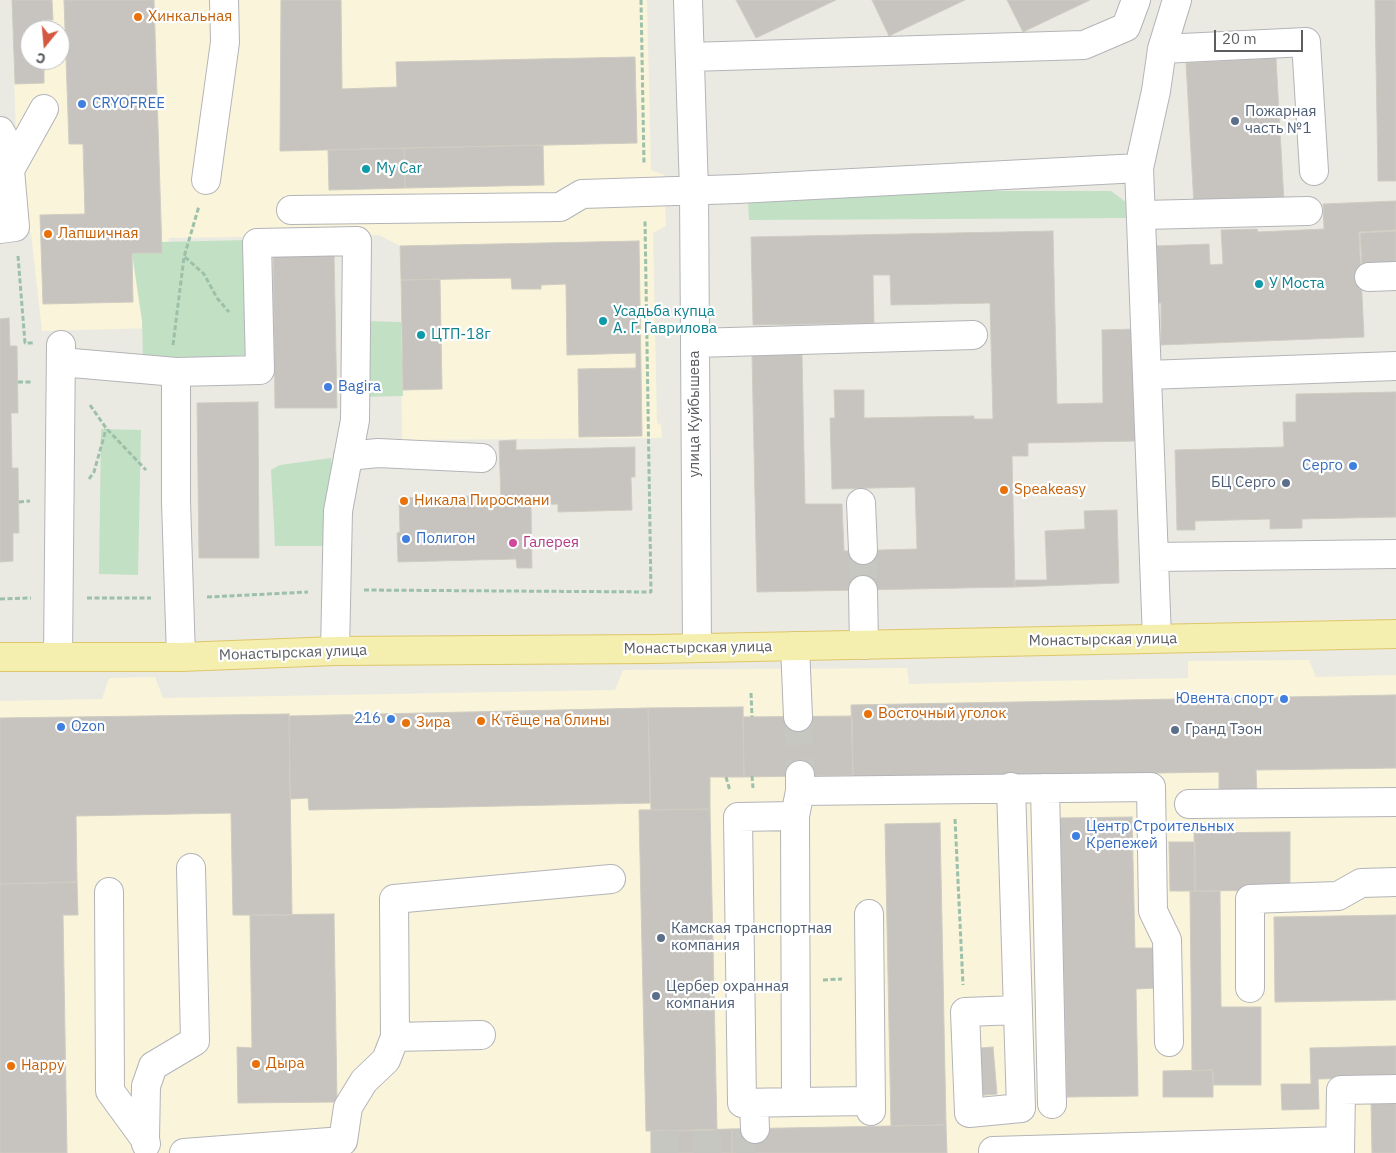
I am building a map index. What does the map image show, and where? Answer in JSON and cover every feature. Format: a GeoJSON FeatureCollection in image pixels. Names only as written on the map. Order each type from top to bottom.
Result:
{"type":"FeatureCollection","features":[{"type":"Feature","properties":{"kind":"main road","name":"Монастырская улица"},"geometry":{"type":"LineString","coordinates":[[0,657],[181,657],[335,651],[697,648],[1396,634]]}},
{"type":"Feature","properties":{"kind":"street"},"geometry":{"type":"LineString","coordinates":[[206,180],[225,42],[224,0]]}},
{"type":"Feature","properties":{"kind":"street","name":"улица Куйбышева"},"geometry":{"type":"LineString","coordinates":[[688,0],[694,191],[697,648]]}},
{"type":"Feature","properties":{"kind":"street"},"geometry":{"type":"LineString","coordinates":[[690,57],[1084,45],[1126,27],[1136,0]]}},
{"type":"Feature","properties":{"kind":"street"},"geometry":{"type":"LineString","coordinates":[[1158,638],[1146,375],[1143,215],[1139,168],[1156,91],[1162,49],[1177,0]]}},
{"type":"Feature","properties":{"kind":"street"},"geometry":{"type":"LineString","coordinates":[[1162,49],[1306,42],[1314,171]]}},
{"type":"Feature","properties":{"kind":"street"},"geometry":{"type":"LineString","coordinates":[[10,170],[44,109]]}},
{"type":"Feature","properties":{"kind":"street"},"geometry":{"type":"LineString","coordinates":[[0,132],[6,142],[10,170],[8,228]]}},
{"type":"Feature","properties":{"kind":"street"},"geometry":{"type":"LineString","coordinates":[[291,210],[560,207],[582,194],[694,191],[1139,168]]}},
{"type":"Feature","properties":{"kind":"street"},"geometry":{"type":"LineString","coordinates":[[1143,215],[1308,211]]}},
{"type":"Feature","properties":{"kind":"street"},"geometry":{"type":"LineString","coordinates":[[58,658],[61,354],[176,372],[260,370],[257,242],[357,241],[355,420],[338,512],[335,651]]}},
{"type":"Feature","properties":{"kind":"street"},"geometry":{"type":"LineString","coordinates":[[1369,277],[1396,276]]}},
{"type":"Feature","properties":{"kind":"street"},"geometry":{"type":"LineString","coordinates":[[695,343],[972,335]]}},
{"type":"Feature","properties":{"kind":"street"},"geometry":{"type":"LineString","coordinates":[[1146,375],[1396,366]]}},
{"type":"Feature","properties":{"kind":"street"},"geometry":{"type":"LineString","coordinates":[[176,372],[176,501],[181,657]]}},
{"type":"Feature","properties":{"kind":"street"},"geometry":{"type":"LineString","coordinates":[[348,456],[378,453],[482,458]]}},
{"type":"Feature","properties":{"kind":"street"},"geometry":{"type":"LineString","coordinates":[[861,503],[862,550]]}},
{"type":"Feature","properties":{"kind":"street"},"geometry":{"type":"LineString","coordinates":[[1155,557],[1396,554]]}},
{"type":"Feature","properties":{"kind":"street"},"geometry":{"type":"LineString","coordinates":[[863,590],[864,645]]}},
{"type":"Feature","properties":{"kind":"street"},"geometry":{"type":"LineString","coordinates":[[795,646],[798,717]]}},
{"type":"Feature","properties":{"kind":"street"},"geometry":{"type":"LineString","coordinates":[[1011,787],[1021,1108],[969,1113],[964,1012],[1017,1010]]}},
{"type":"Feature","properties":{"kind":"street"},"geometry":{"type":"LineString","coordinates":[[869,914],[871,1106],[796,1102],[755,1116],[742,1103],[738,817],[798,794],[954,788],[1151,787],[1153,911],[1167,940],[1169,1042]]}},
{"type":"Feature","properties":{"kind":"street"},"geometry":{"type":"LineString","coordinates":[[1045,788],[1052,1104]]}},
{"type":"Feature","properties":{"kind":"street"},"geometry":{"type":"LineString","coordinates":[[796,1102],[794,980],[798,794]]}},
{"type":"Feature","properties":{"kind":"street"},"geometry":{"type":"LineString","coordinates":[[1189,804],[1396,802]]}},
{"type":"Feature","properties":{"kind":"street"},"geometry":{"type":"LineString","coordinates":[[146,1146],[146,1086],[153,1066],[195,1041],[191,868]]}},
{"type":"Feature","properties":{"kind":"street"},"geometry":{"type":"LineString","coordinates":[[184,1153],[343,1141],[348,1107],[364,1081],[386,1060],[395,1037],[394,899],[611,879]]}},
{"type":"Feature","properties":{"kind":"street"},"geometry":{"type":"LineString","coordinates":[[1250,988],[1250,899],[1338,896],[1361,882],[1396,882]]}},
{"type":"Feature","properties":{"kind":"street"},"geometry":{"type":"LineString","coordinates":[[110,892],[110,1091],[146,1146]]}},
{"type":"Feature","properties":{"kind":"street"},"geometry":{"type":"LineString","coordinates":[[395,1037],[481,1034]]}},
{"type":"Feature","properties":{"kind":"street"},"geometry":{"type":"LineString","coordinates":[[993,1152],[1340,1147],[1341,1090],[1396,1089]]}},
{"type":"Feature","properties":{"kind":"path"},"geometry":{"type":"LineString","coordinates":[[641,0],[652,592]]}},
{"type":"Feature","properties":{"kind":"path"},"geometry":{"type":"LineString","coordinates":[[176,372],[172,355],[184,257],[206,180]]}},
{"type":"Feature","properties":{"kind":"path"},"geometry":{"type":"LineString","coordinates":[[8,228],[25,343]]}},
{"type":"Feature","properties":{"kind":"path"},"geometry":{"type":"LineString","coordinates":[[184,257],[204,274],[217,298],[236,320],[260,330]]}},
{"type":"Feature","properties":{"kind":"path"},"geometry":{"type":"LineString","coordinates":[[18,382],[35,382]]}},
{"type":"Feature","properties":{"kind":"path"},"geometry":{"type":"LineString","coordinates":[[86,399],[106,428],[176,501]]}},
{"type":"Feature","properties":{"kind":"path"},"geometry":{"type":"LineString","coordinates":[[19,502],[36,500]]}},
{"type":"Feature","properties":{"kind":"path"},"geometry":{"type":"LineString","coordinates":[[751,693],[752,717]]}},
{"type":"Feature","properties":{"kind":"path"},"geometry":{"type":"LineString","coordinates":[[954,788],[964,1012]]}},
{"type":"Feature","properties":{"kind":"path"},"geometry":{"type":"LineString","coordinates":[[794,980],[870,978]]}},
{"type":"Feature","properties":{"kind":"shaded area"},"geometry":{"type":"Polygon","coordinates":[[[12,0],[647,0],[651,170],[664,175],[666,226],[653,233],[657,423],[661,425],[662,438],[402,440],[400,246],[379,235],[169,238],[156,328],[42,331],[31,233],[8,207],[16,139],[12,0]]]}},
{"type":"Feature","properties":{"kind":"shaded area"},"geometry":{"type":"Polygon","coordinates":[[[1309,660],[1316,677],[1396,675],[1396,1153],[0,1153],[0,701],[102,699],[109,678],[155,677],[163,698],[615,690],[623,670],[907,668],[909,684],[1188,678],[1188,661],[1309,660]]]}},
{"type":"Feature","properties":{"kind":"green space"},"geometry":{"type":"Polygon","coordinates":[[[948,191],[1111,191],[1127,203],[1134,218],[749,220],[748,200],[948,191]]]}},
{"type":"Feature","properties":{"kind":"green space"},"geometry":{"type":"Polygon","coordinates":[[[247,240],[247,355],[143,362],[142,321],[132,253],[161,253],[161,242],[247,240]]]}},
{"type":"Feature","properties":{"kind":"green space"},"geometry":{"type":"Polygon","coordinates":[[[366,321],[401,322],[403,396],[358,397],[366,321]]]}},
{"type":"Feature","properties":{"kind":"green space"},"geometry":{"type":"Polygon","coordinates":[[[101,429],[141,430],[138,575],[99,574],[101,429]]]}},
{"type":"Feature","properties":{"kind":"green space"},"geometry":{"type":"Polygon","coordinates":[[[331,458],[333,474],[325,546],[275,546],[271,470],[280,465],[331,458]]]}},
{"type":"Feature","properties":{"kind":"building"},"geometry":{"type":"Polygon","coordinates":[[[12,0],[52,0],[53,20],[20,20],[20,70],[44,70],[44,83],[15,84],[12,0]]]}},
{"type":"Feature","properties":{"kind":"building"},"geometry":{"type":"Polygon","coordinates":[[[64,0],[154,0],[162,253],[132,253],[133,302],[43,304],[40,215],[85,214],[83,144],[69,144],[66,70],[70,70],[70,20],[65,20],[64,0]]]}},
{"type":"Feature","properties":{"kind":"building"},"geometry":{"type":"Polygon","coordinates":[[[281,0],[341,0],[342,89],[397,87],[396,62],[635,57],[637,143],[280,151],[281,0]]]}},
{"type":"Feature","properties":{"kind":"building"},"geometry":{"type":"Polygon","coordinates":[[[736,0],[836,0],[756,38],[736,0]]]}},
{"type":"Feature","properties":{"kind":"building"},"geometry":{"type":"Polygon","coordinates":[[[872,0],[965,0],[889,36],[872,0]]]}},
{"type":"Feature","properties":{"kind":"building"},"geometry":{"type":"Polygon","coordinates":[[[1007,0],[1090,0],[1023,32],[1007,0]]]}},
{"type":"Feature","properties":{"kind":"building"},"geometry":{"type":"Polygon","coordinates":[[[1375,0],[1396,0],[1396,181],[1378,181],[1375,0]]]}},
{"type":"Feature","properties":{"kind":"building"},"geometry":{"type":"Polygon","coordinates":[[[1276,58],[1284,202],[1194,206],[1186,63],[1276,58]]]}},
{"type":"Feature","properties":{"kind":"building"},"geometry":{"type":"Polygon","coordinates":[[[543,145],[544,185],[405,188],[404,148],[543,145]]]}},
{"type":"Feature","properties":{"kind":"building","name":"My Car"},"geometry":{"type":"Polygon","coordinates":[[[404,148],[405,188],[329,190],[328,150],[404,148]]]}},
{"type":"Feature","properties":{"kind":"building","name":"У Моста"},"geometry":{"type":"Polygon","coordinates":[[[1396,201],[1396,230],[1359,232],[1364,337],[1161,345],[1161,303],[1158,303],[1155,246],[1209,244],[1210,265],[1223,264],[1221,230],[1257,229],[1258,232],[1324,229],[1323,204],[1396,201]]]}},
{"type":"Feature","properties":{"kind":"building"},"geometry":{"type":"Polygon","coordinates":[[[1053,231],[1057,404],[1103,403],[1102,330],[1135,329],[1137,441],[1028,443],[1028,456],[1012,456],[1015,587],[757,592],[752,355],[802,355],[805,504],[842,504],[844,551],[917,549],[915,487],[832,489],[830,418],[835,418],[834,390],[864,390],[864,418],[974,416],[974,419],[993,419],[990,303],[891,305],[890,275],[873,275],[874,323],[753,325],[751,237],[1053,231]]]}},
{"type":"Feature","properties":{"kind":"building"},"geometry":{"type":"Polygon","coordinates":[[[1396,231],[1396,265],[1362,267],[1360,233],[1396,231]]]}},
{"type":"Feature","properties":{"kind":"building","name":"Усадьба купца А. Г. Гаврилова"},"geometry":{"type":"Polygon","coordinates":[[[639,241],[642,436],[579,437],[578,369],[636,368],[636,353],[567,355],[566,284],[541,285],[541,289],[512,289],[511,278],[401,280],[400,246],[639,241]]]}},
{"type":"Feature","properties":{"kind":"building"},"geometry":{"type":"Polygon","coordinates":[[[334,251],[337,408],[275,408],[273,253],[334,251]]]}},
{"type":"Feature","properties":{"kind":"building","name":"ЦТП-18г"},"geometry":{"type":"Polygon","coordinates":[[[440,279],[442,389],[403,390],[401,280],[440,279]]]}},
{"type":"Feature","properties":{"kind":"building"},"geometry":{"type":"Polygon","coordinates":[[[9,318],[10,346],[17,346],[18,413],[11,413],[12,468],[18,468],[19,533],[13,533],[13,561],[0,562],[0,319],[9,318]]]}},
{"type":"Feature","properties":{"kind":"building","name":"БЦ Серго"},"geometry":{"type":"Polygon","coordinates":[[[1396,392],[1396,517],[1302,519],[1302,528],[1270,529],[1270,519],[1195,521],[1195,530],[1177,530],[1175,450],[1284,447],[1283,422],[1296,422],[1296,394],[1396,392]]]}},
{"type":"Feature","properties":{"kind":"building"},"geometry":{"type":"Polygon","coordinates":[[[258,402],[259,558],[199,558],[197,403],[258,402]]]}},
{"type":"Feature","properties":{"kind":"building"},"geometry":{"type":"Polygon","coordinates":[[[516,440],[516,450],[635,447],[635,477],[631,477],[632,510],[558,512],[558,504],[531,505],[532,568],[517,568],[516,559],[398,562],[397,533],[400,532],[399,498],[475,496],[476,504],[501,503],[499,441],[516,440]]]}},
{"type":"Feature","properties":{"kind":"building"},"geometry":{"type":"Polygon","coordinates":[[[1117,510],[1119,583],[1015,587],[1014,580],[1047,580],[1045,531],[1085,529],[1084,511],[1117,510]]]}},
{"type":"Feature","properties":{"kind":"building"},"geometry":{"type":"Polygon","coordinates":[[[1396,695],[1396,768],[1256,770],[1257,794],[1219,795],[1219,772],[853,778],[851,705],[1396,695]]]}},
{"type":"Feature","properties":{"kind":"building"},"geometry":{"type":"Polygon","coordinates":[[[743,707],[744,777],[710,777],[710,809],[651,810],[648,708],[743,707]]]}},
{"type":"Feature","properties":{"kind":"building"},"geometry":{"type":"Polygon","coordinates":[[[648,708],[650,803],[309,810],[308,798],[290,799],[289,716],[648,708]]]}},
{"type":"Feature","properties":{"kind":"building"},"geometry":{"type":"Polygon","coordinates":[[[289,714],[292,915],[233,915],[231,813],[76,816],[77,882],[0,884],[0,718],[289,714]]]}},
{"type":"Feature","properties":{"kind":"building"},"geometry":{"type":"Polygon","coordinates":[[[852,716],[853,775],[744,777],[743,717],[852,716]]]}},
{"type":"Feature","properties":{"kind":"building"},"geometry":{"type":"Polygon","coordinates":[[[710,809],[717,1130],[646,1131],[639,810],[710,809]]]}},
{"type":"Feature","properties":{"kind":"building"},"geometry":{"type":"Polygon","coordinates":[[[1132,817],[1135,948],[1156,948],[1157,988],[1136,989],[1138,1096],[1067,1097],[1060,818],[1132,817]]]}},
{"type":"Feature","properties":{"kind":"building"},"geometry":{"type":"Polygon","coordinates":[[[940,823],[946,1125],[891,1126],[885,824],[940,823]]]}},
{"type":"Feature","properties":{"kind":"building"},"geometry":{"type":"Polygon","coordinates":[[[1290,832],[1290,890],[1195,891],[1194,833],[1290,832]]]}},
{"type":"Feature","properties":{"kind":"building"},"geometry":{"type":"Polygon","coordinates":[[[1169,842],[1195,842],[1195,891],[1170,891],[1169,842]]]}},
{"type":"Feature","properties":{"kind":"building"},"geometry":{"type":"Polygon","coordinates":[[[77,882],[78,915],[63,915],[67,1153],[0,1153],[0,884],[77,882]]]}},
{"type":"Feature","properties":{"kind":"building"},"geometry":{"type":"Polygon","coordinates":[[[1190,891],[1220,891],[1221,1007],[1261,1007],[1261,1085],[1213,1085],[1213,1070],[1192,1071],[1190,891]]]}},
{"type":"Feature","properties":{"kind":"building"},"geometry":{"type":"Polygon","coordinates":[[[334,914],[337,1102],[238,1103],[237,1047],[252,1048],[250,915],[334,914]]]}},
{"type":"Feature","properties":{"kind":"building"},"geometry":{"type":"Polygon","coordinates":[[[1396,915],[1396,1000],[1275,1002],[1274,917],[1396,915]]]}},
{"type":"Feature","properties":{"kind":"building"},"geometry":{"type":"Polygon","coordinates":[[[1396,1046],[1396,1077],[1318,1079],[1319,1109],[1282,1110],[1281,1084],[1311,1084],[1310,1048],[1396,1046]]]}},
{"type":"Feature","properties":{"kind":"building"},"geometry":{"type":"Polygon","coordinates":[[[993,1047],[997,1094],[973,1096],[969,1049],[993,1047]]]}},
{"type":"Feature","properties":{"kind":"building"},"geometry":{"type":"Polygon","coordinates":[[[1213,1070],[1213,1097],[1163,1097],[1163,1071],[1213,1070]]]}},
{"type":"Feature","properties":{"kind":"building"},"geometry":{"type":"Polygon","coordinates":[[[1371,1100],[1396,1100],[1396,1153],[1372,1153],[1371,1100]]]}},
{"type":"Feature","properties":{"kind":"building"},"geometry":{"type":"Polygon","coordinates":[[[946,1125],[947,1153],[732,1153],[732,1129],[946,1125]]]}},
{"type":"Feature","properties":{"kind":"building"},"geometry":{"type":"Polygon","coordinates":[[[732,1129],[732,1153],[651,1153],[651,1131],[732,1129]]]}},
{"type":"Feature","properties":{"kind":"tunnel"},"geometry":{"type":"LineString","coordinates":[[863,550],[863,590]]}},
{"type":"Feature","properties":{"kind":"tunnel"},"geometry":{"type":"LineString","coordinates":[[798,717],[800,775]]}},
{"type":"Feature","properties":{"kind":"tunnel"},"geometry":{"type":"LineString","coordinates":[[651,1146],[755,1144]]}},
{"type":"Feature","properties":{"kind":"place","name":"Хинкальная"},"geometry":{"type":"Point","coordinates":[138,17]}},
{"type":"Feature","properties":{"kind":"place","name":"CRYOFREE"},"geometry":{"type":"Point","coordinates":[82,104]}},
{"type":"Feature","properties":{"kind":"place","name":"Пожарная часть №1"},"geometry":{"type":"Point","coordinates":[1235,121]}},
{"type":"Feature","properties":{"kind":"place","name":"My Car"},"geometry":{"type":"Point","coordinates":[366,169]}},
{"type":"Feature","properties":{"kind":"place","name":"Лапшичная"},"geometry":{"type":"Point","coordinates":[48,234]}},
{"type":"Feature","properties":{"kind":"place","name":"У Моста"},"geometry":{"type":"Point","coordinates":[1259,284]}},
{"type":"Feature","properties":{"kind":"place","name":"Усадьба купца А. Г. Гаврилова"},"geometry":{"type":"Point","coordinates":[603,321]}},
{"type":"Feature","properties":{"kind":"place","name":"ЦТП-18г"},"geometry":{"type":"Point","coordinates":[421,335]}},
{"type":"Feature","properties":{"kind":"place","name":"Bagira"},"geometry":{"type":"Point","coordinates":[328,387]}},
{"type":"Feature","properties":{"kind":"place","name":"Серго"},"geometry":{"type":"Point","coordinates":[1353,466]}},
{"type":"Feature","properties":{"kind":"place","name":"БЦ Серго"},"geometry":{"type":"Point","coordinates":[1286,483]}},
{"type":"Feature","properties":{"kind":"place","name":"Speakeasy"},"geometry":{"type":"Point","coordinates":[1004,490]}},
{"type":"Feature","properties":{"kind":"place","name":"Никала Пиросмани"},"geometry":{"type":"Point","coordinates":[404,501]}},
{"type":"Feature","properties":{"kind":"place","name":"Полигон"},"geometry":{"type":"Point","coordinates":[406,539]}},
{"type":"Feature","properties":{"kind":"place","name":"Галерея"},"geometry":{"type":"Point","coordinates":[513,543]}},
{"type":"Feature","properties":{"kind":"place","name":"Ювента спорт"},"geometry":{"type":"Point","coordinates":[1284,699]}},
{"type":"Feature","properties":{"kind":"place","name":"Восточный уголок"},"geometry":{"type":"Point","coordinates":[868,714]}},
{"type":"Feature","properties":{"kind":"place","name":"216"},"geometry":{"type":"Point","coordinates":[391,719]}},
{"type":"Feature","properties":{"kind":"place","name":"К тёще на блины"},"geometry":{"type":"Point","coordinates":[481,721]}},
{"type":"Feature","properties":{"kind":"place","name":"Зира"},"geometry":{"type":"Point","coordinates":[406,723]}},
{"type":"Feature","properties":{"kind":"place","name":"Ozon"},"geometry":{"type":"Point","coordinates":[61,727]}},
{"type":"Feature","properties":{"kind":"place","name":"Гранд Тэон"},"geometry":{"type":"Point","coordinates":[1175,730]}},
{"type":"Feature","properties":{"kind":"place","name":"Центр Строительных Крепежей"},"geometry":{"type":"Point","coordinates":[1076,836]}},
{"type":"Feature","properties":{"kind":"place","name":"Камская транспортная компания"},"geometry":{"type":"Point","coordinates":[661,938]}},
{"type":"Feature","properties":{"kind":"place","name":"Цербер охранная компания"},"geometry":{"type":"Point","coordinates":[656,996]}},
{"type":"Feature","properties":{"kind":"place","name":"Дыра"},"geometry":{"type":"Point","coordinates":[256,1064]}},
{"type":"Feature","properties":{"kind":"place","name":"Happy"},"geometry":{"type":"Point","coordinates":[11,1066]}}]}
